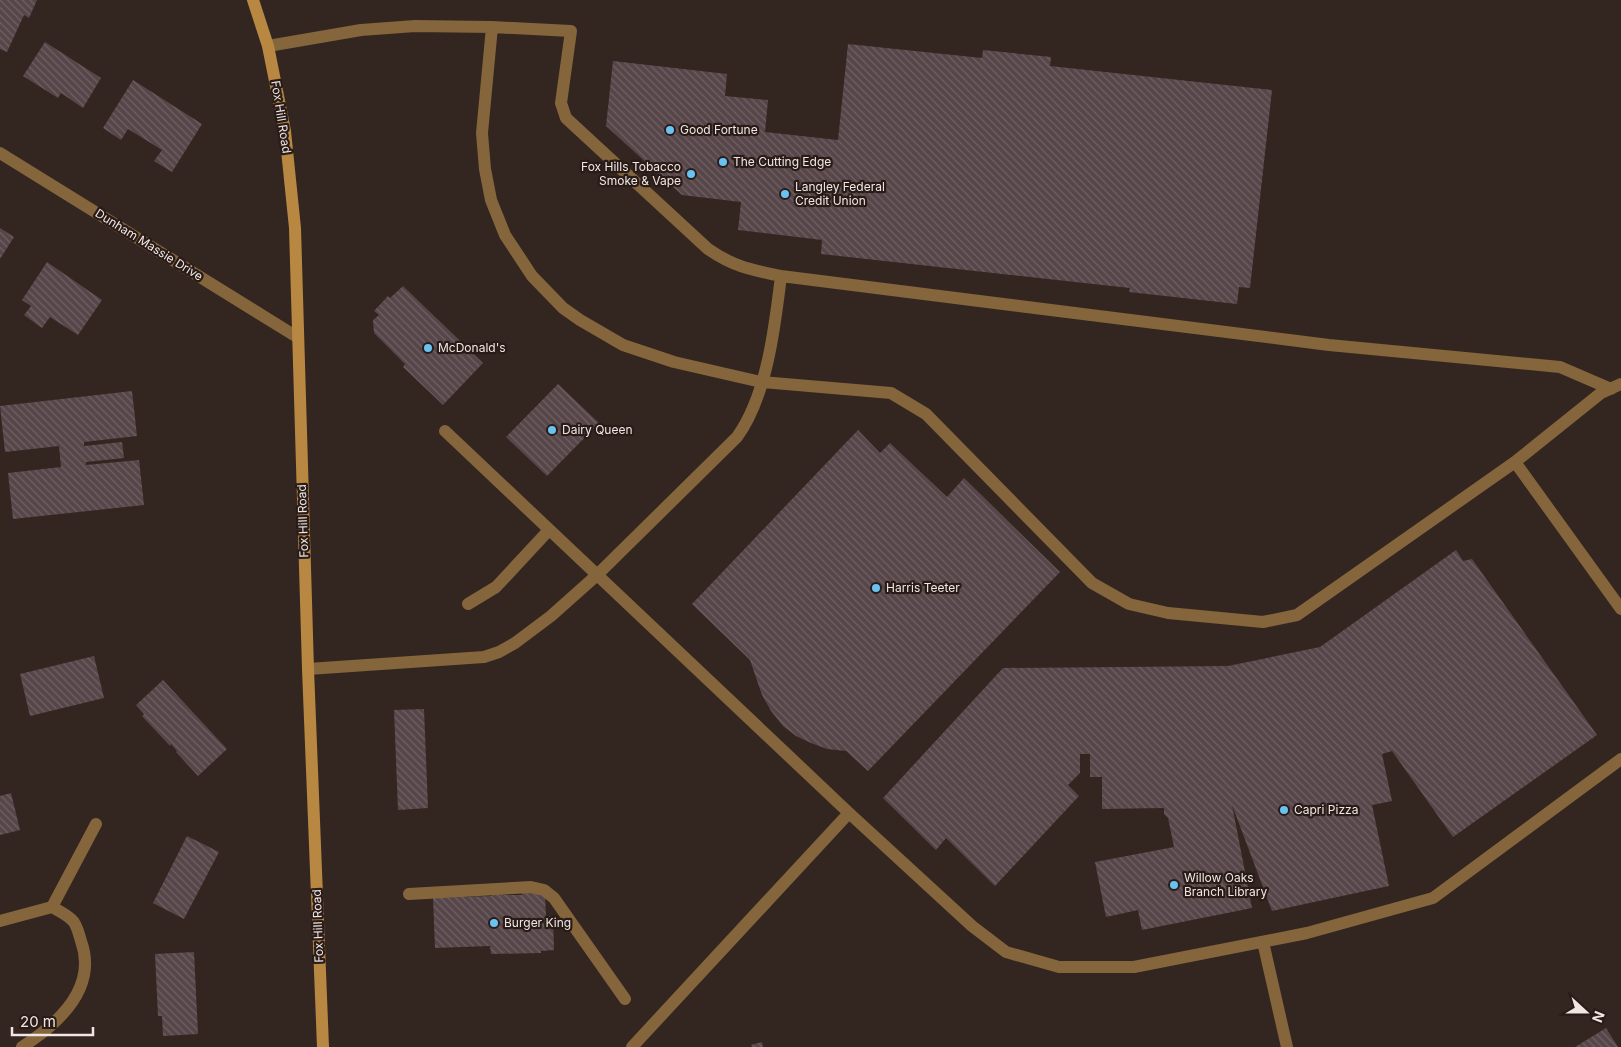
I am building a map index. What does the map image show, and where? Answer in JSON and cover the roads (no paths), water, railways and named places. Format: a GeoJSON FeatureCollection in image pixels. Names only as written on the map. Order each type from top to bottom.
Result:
{"type":"FeatureCollection","features":[{"type":"Feature","properties":{"kind":"main road","name":"Fox Hill Road"},"geometry":{"type":"LineString","coordinates":[[253,0],[268,46],[285,131],[295,228],[308,669],[323,1047]]}},
{"type":"Feature","properties":{"kind":"street"},"geometry":{"type":"LineString","coordinates":[[268,46],[361,30],[415,26],[571,31],[561,103],[566,118],[708,249],[735,265],[750,270],[781,276],[1329,345],[1560,367],[1616,386]]}},
{"type":"Feature","properties":{"kind":"street"},"geometry":{"type":"LineString","coordinates":[[492,27],[482,133],[485,168],[491,200],[505,235],[532,276],[563,308],[622,345],[674,362],[761,382],[891,393],[926,414],[1092,583],[1128,604],[1168,613],[1263,622],[1297,615],[1514,462],[1601,394],[1616,386]]}},
{"type":"Feature","properties":{"kind":"street","name":"Dunham Massie Drive"},"geometry":{"type":"LineString","coordinates":[[0,152],[297,337]]}},
{"type":"Feature","properties":{"kind":"street"},"geometry":{"type":"LineString","coordinates":[[308,669],[484,657],[499,652],[532,631],[597,575],[737,437],[747,423],[767,361],[781,276]]}},
{"type":"Feature","properties":{"kind":"street"},"geometry":{"type":"LineString","coordinates":[[445,431],[849,813],[972,926],[1006,952],[1059,967],[1134,967],[1307,933],[1433,898],[1621,759]]}},
{"type":"Feature","properties":{"kind":"street"},"geometry":{"type":"LineString","coordinates":[[1514,462],[1621,609]]}},
{"type":"Feature","properties":{"kind":"street"},"geometry":{"type":"LineString","coordinates":[[468,604],[496,587],[549,530]]}},
{"type":"Feature","properties":{"kind":"street"},"geometry":{"type":"LineString","coordinates":[[632,1047],[849,813]]}},
{"type":"Feature","properties":{"kind":"street"},"geometry":{"type":"LineString","coordinates":[[0,922],[52,907],[96,824]]}},
{"type":"Feature","properties":{"kind":"street"},"geometry":{"type":"LineString","coordinates":[[409,894],[530,886],[544,890],[554,898],[625,999]]}},
{"type":"Feature","properties":{"kind":"street"},"geometry":{"type":"LineString","coordinates":[[22,1047],[39,1036],[62,1016],[80,990],[86,968],[83,946],[73,920],[52,907]]}},
{"type":"Feature","properties":{"kind":"street"},"geometry":{"type":"LineString","coordinates":[[1262,942],[1287,1047]]}},
{"type":"Feature","properties":{"kind":"place","name":"Good Fortune"},"geometry":{"type":"Point","coordinates":[670,130]}},
{"type":"Feature","properties":{"kind":"place","name":"The Cutting Edge"},"geometry":{"type":"Point","coordinates":[723,162]}},
{"type":"Feature","properties":{"kind":"place","name":"Fox Hills Tobacco Smoke & Vape"},"geometry":{"type":"Point","coordinates":[691,174]}},
{"type":"Feature","properties":{"kind":"place","name":"Langley Federal Credit Union"},"geometry":{"type":"Point","coordinates":[785,194]}},
{"type":"Feature","properties":{"kind":"place","name":"McDonald's"},"geometry":{"type":"Point","coordinates":[428,348]}},
{"type":"Feature","properties":{"kind":"place","name":"Dairy Queen"},"geometry":{"type":"Point","coordinates":[552,430]}},
{"type":"Feature","properties":{"kind":"place","name":"Harris Teeter"},"geometry":{"type":"Point","coordinates":[876,588]}},
{"type":"Feature","properties":{"kind":"place","name":"Capri Pizza"},"geometry":{"type":"Point","coordinates":[1284,810]}},
{"type":"Feature","properties":{"kind":"place","name":"Willow Oaks Branch Library"},"geometry":{"type":"Point","coordinates":[1174,885]}},
{"type":"Feature","properties":{"kind":"place","name":"Burger King"},"geometry":{"type":"Point","coordinates":[494,923]}}]}
